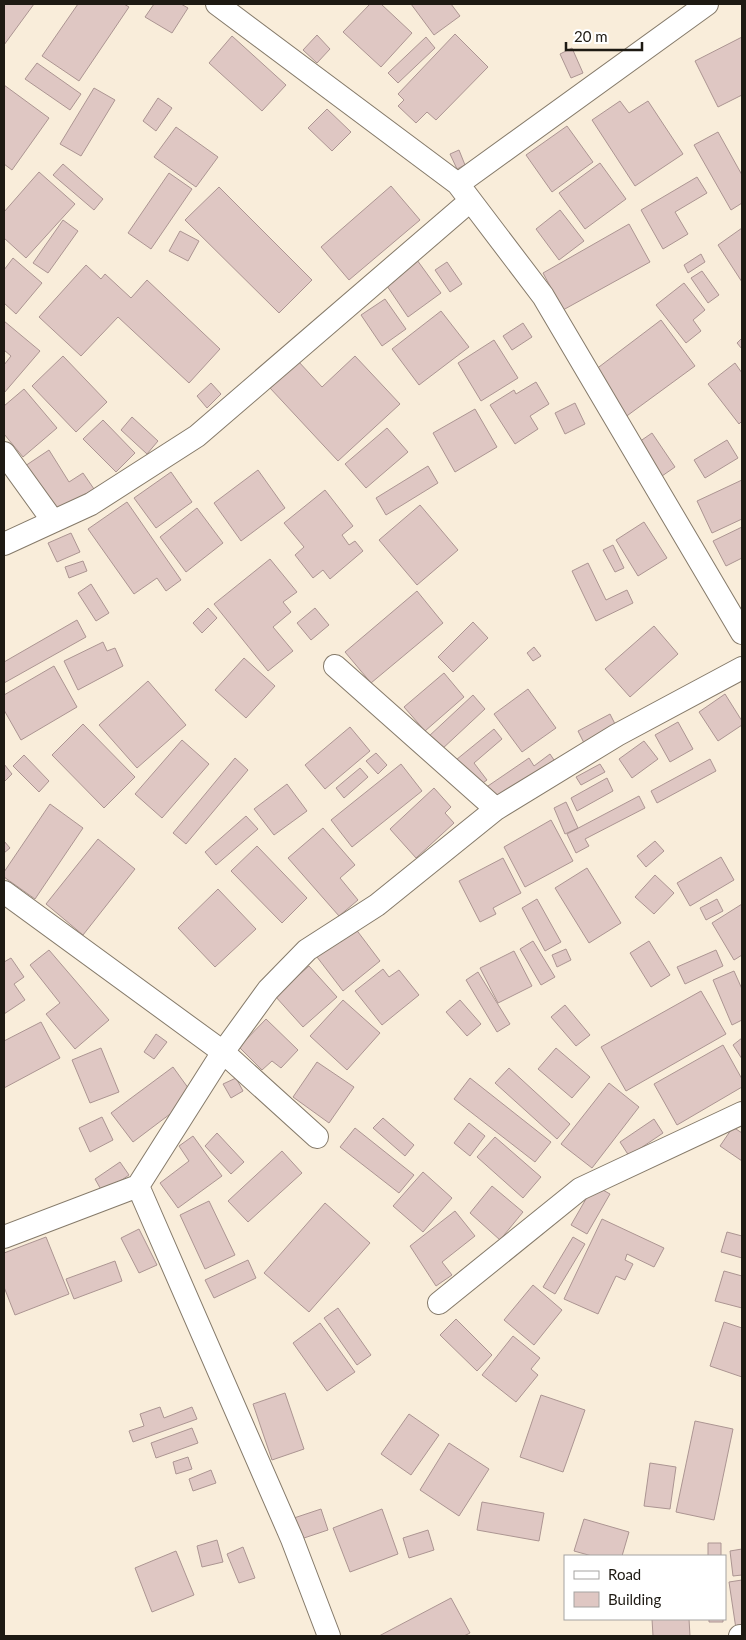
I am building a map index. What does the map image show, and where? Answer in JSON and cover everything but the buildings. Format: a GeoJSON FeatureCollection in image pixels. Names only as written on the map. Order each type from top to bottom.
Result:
{"type":"FeatureCollection","features":[{"type":"Feature","properties":{"kind":"street"},"geometry":{"type":"LineString","coordinates":[[217,4],[464,193],[543,296],[742,634]]}},
{"type":"Feature","properties":{"kind":"street"},"geometry":{"type":"LineString","coordinates":[[4,544],[91,504],[197,436],[464,193],[707,4]]}},
{"type":"Feature","properties":{"kind":"street"},"geometry":{"type":"LineString","coordinates":[[4,453],[53,521]]}},
{"type":"Feature","properties":{"kind":"street"},"geometry":{"type":"LineString","coordinates":[[335,666],[496,809]]}},
{"type":"Feature","properties":{"kind":"street"},"geometry":{"type":"LineString","coordinates":[[4,1237],[138,1186],[223,1052],[268,990],[307,950],[377,905],[496,809],[617,735],[742,668]]}},
{"type":"Feature","properties":{"kind":"street"},"geometry":{"type":"LineString","coordinates":[[4,892],[223,1052],[317,1137]]}},
{"type":"Feature","properties":{"kind":"street"},"geometry":{"type":"LineString","coordinates":[[439,1303],[580,1189],[742,1113]]}},
{"type":"Feature","properties":{"kind":"street"},"geometry":{"type":"LineString","coordinates":[[138,1186],[292,1538],[329,1636]]}}]}
